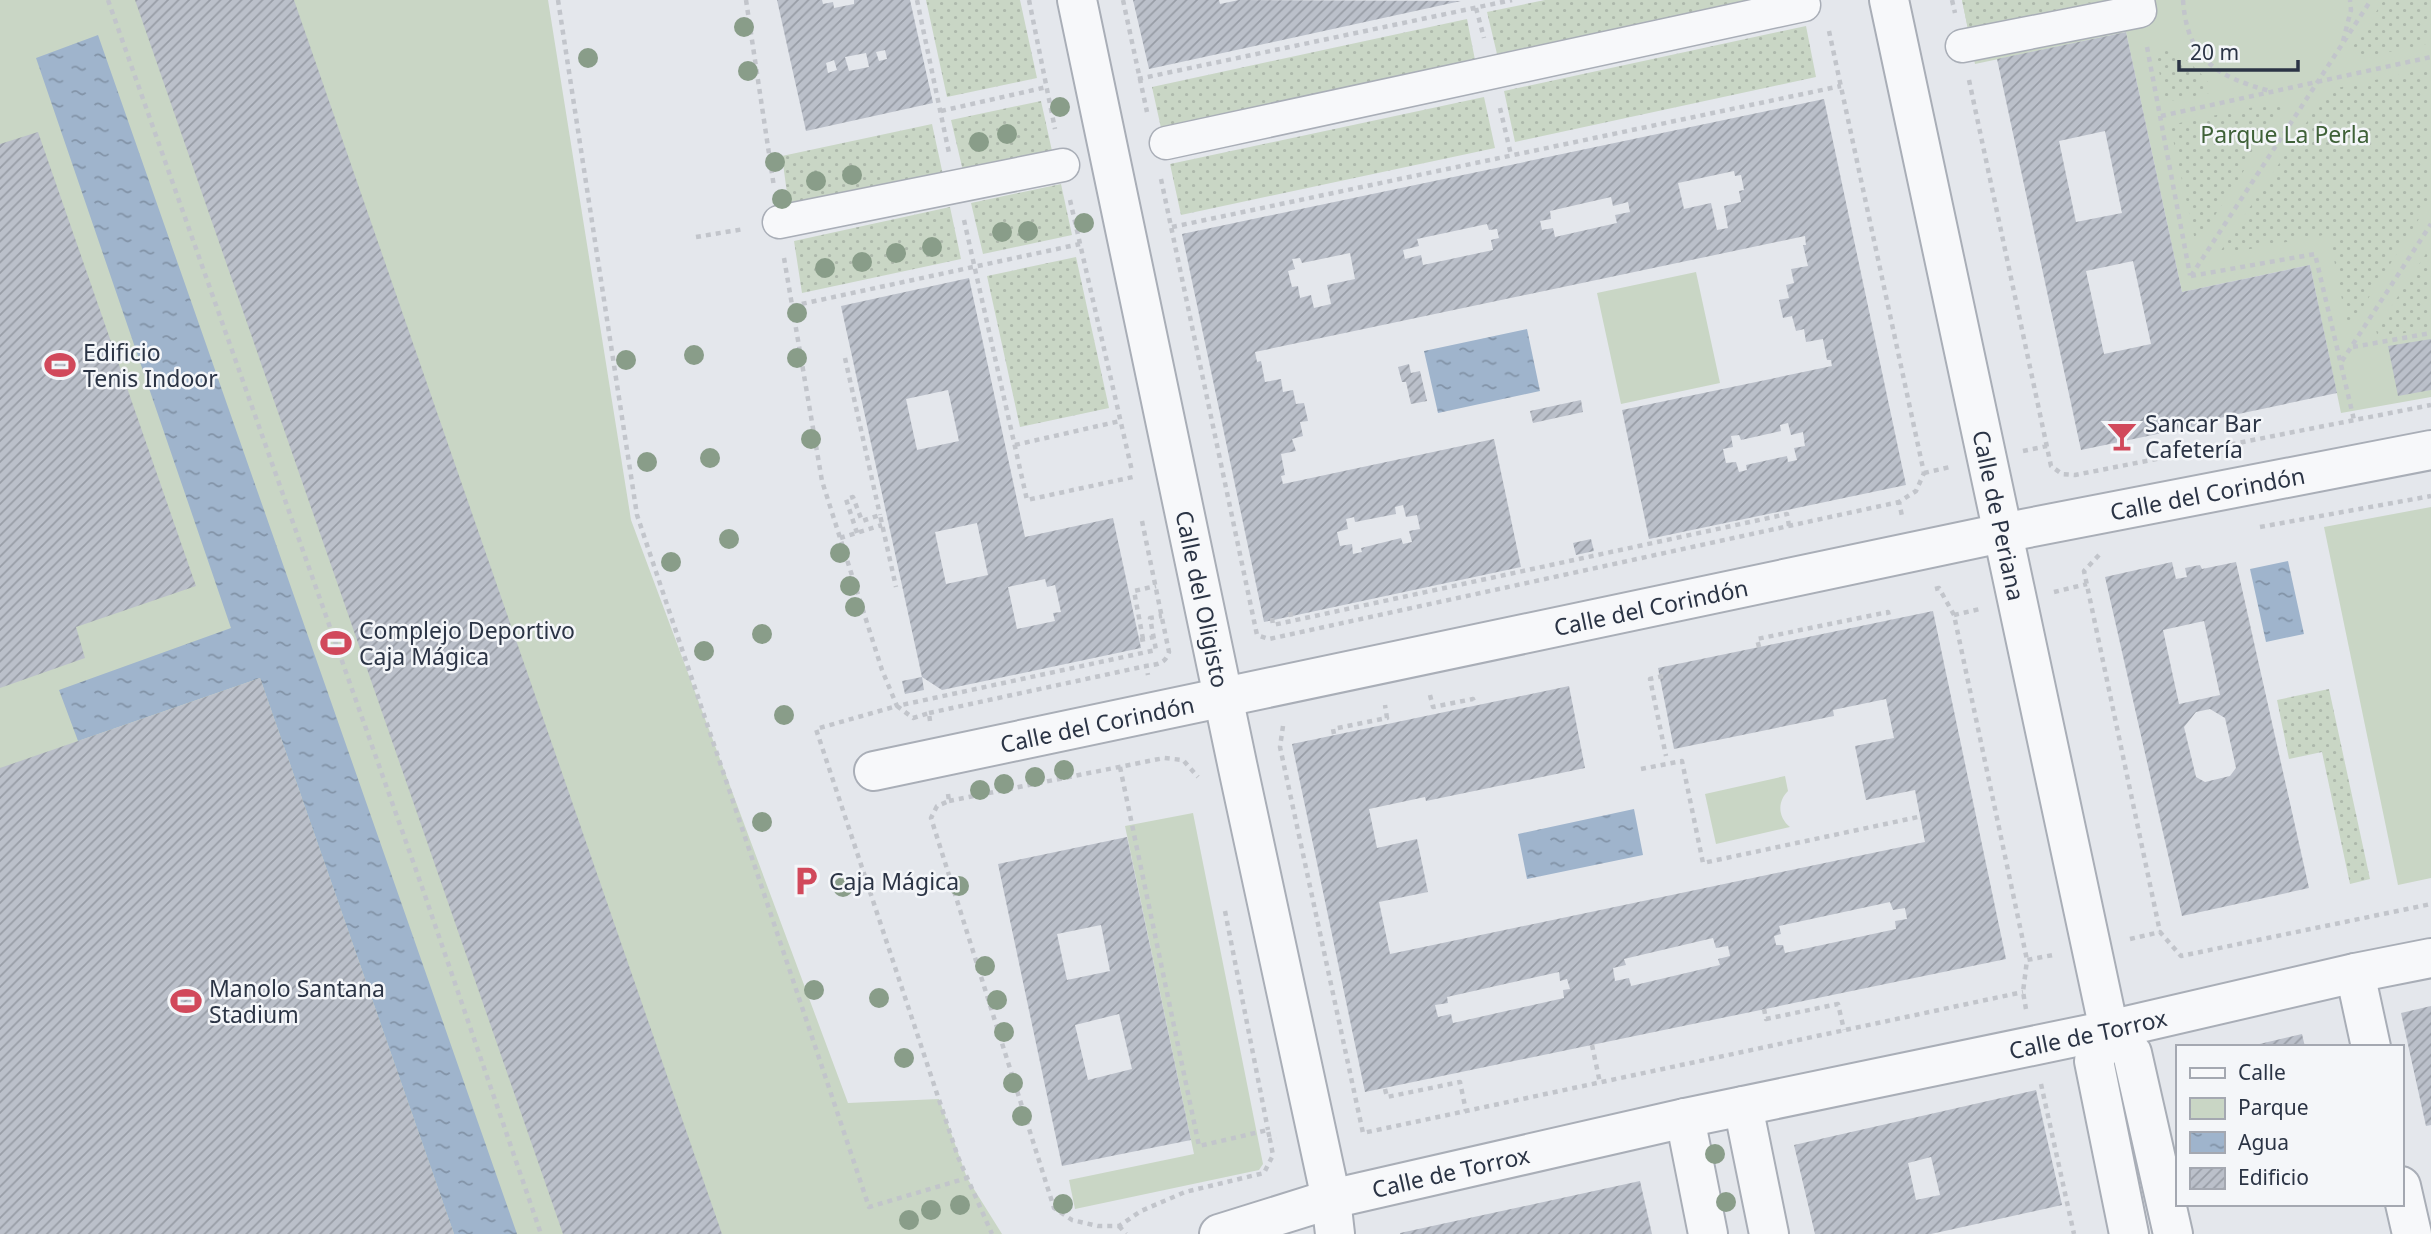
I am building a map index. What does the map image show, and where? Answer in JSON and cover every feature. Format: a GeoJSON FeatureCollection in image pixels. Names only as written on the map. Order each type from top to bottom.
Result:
{"type":"FeatureCollection","features":[{"type":"Feature","properties":{"kind":"street","name":"Calle del Oligisto"},"geometry":{"type":"LineString","coordinates":[[1077,0],[1333,1216]]}},
{"type":"Feature","properties":{"kind":"street","name":"Calle de Periana"},"geometry":{"type":"LineString","coordinates":[[1889,0],[2109,1030]]}},
{"type":"Feature","properties":{"kind":"street"},"geometry":{"type":"LineString","coordinates":[[1158,143],[1804,5]]}},
{"type":"Feature","properties":{"kind":"street"},"geometry":{"type":"LineString","coordinates":[[1962,46],[2139,6]]}},
{"type":"Feature","properties":{"kind":"street"},"geometry":{"type":"LineString","coordinates":[[779,222],[1063,165]]}},
{"type":"Feature","properties":{"kind":"street","name":"Calle del Corindón"},"geometry":{"type":"LineString","coordinates":[[874,771],[2002,533],[2431,450]]}},
{"type":"Feature","properties":{"kind":"street","name":"Calle de Torrox"},"geometry":{"type":"LineString","coordinates":[[1219,1234],[1333,1216],[1685,1118],[2109,1030],[2355,972],[2431,958]]}},
{"type":"Feature","properties":{"kind":"street"},"geometry":{"type":"LineString","coordinates":[[2355,972],[2371,1045]]}},
{"type":"Feature","properties":{"kind":"street"},"geometry":{"type":"LineString","coordinates":[[2129,1234],[2094,1061],[2109,1030],[2132,1053],[2173,1234]]}},
{"type":"Feature","properties":{"kind":"street"},"geometry":{"type":"LineString","coordinates":[[1743,1106],[1769,1234]]}},
{"type":"Feature","properties":{"kind":"street"},"geometry":{"type":"LineString","coordinates":[[1685,1118],[1708,1234]]}},
{"type":"Feature","properties":{"kind":"street"},"geometry":{"type":"LineString","coordinates":[[2403,1195],[2412,1234]]}},
{"type":"Feature","properties":{"kind":"path"},"geometry":{"type":"LineString","coordinates":[[108,0],[417,873],[541,1234]]}},
{"type":"Feature","properties":{"kind":"path"},"geometry":{"type":"LineString","coordinates":[[558,0],[637,515],[869,1207],[967,1178]]}},
{"type":"Feature","properties":{"kind":"path"},"geometry":{"type":"LineString","coordinates":[[746,0],[792,306],[822,481],[882,670],[897,706],[1156,650],[1150,618],[1162,616]]}},
{"type":"Feature","properties":{"kind":"path"},"geometry":{"type":"LineString","coordinates":[[918,0],[956,186],[1027,500],[1133,477],[1028,0]]}},
{"type":"Feature","properties":{"kind":"path"},"geometry":{"type":"LineString","coordinates":[[1123,0],[1140,79],[1158,143],[1171,227],[1257,635],[1269,639],[1899,502],[1916,491],[1924,473],[1828,26]]}},
{"type":"Feature","properties":{"kind":"path"},"geometry":{"type":"LineString","coordinates":[[1096,89],[1512,0]]}},
{"type":"Feature","properties":{"kind":"path"},"geometry":{"type":"LineString","coordinates":[[1952,0],[2051,466],[2062,474],[2075,475],[2431,405]]}},
{"type":"Feature","properties":{"kind":"path"},"geometry":{"type":"LineString","coordinates":[[2183,0],[2184,23],[2197,51],[2218,73],[2271,92]]}},
{"type":"Feature","properties":{"kind":"path"},"geometry":{"type":"LineString","coordinates":[[2342,45],[2351,10],[2350,0]]}},
{"type":"Feature","properties":{"kind":"path"},"geometry":{"type":"LineString","coordinates":[[2191,276],[2371,0]]}},
{"type":"Feature","properties":{"kind":"path"},"geometry":{"type":"LineString","coordinates":[[2139,6],[2191,276]]}},
{"type":"Feature","properties":{"kind":"path"},"geometry":{"type":"LineString","coordinates":[[2161,116],[2431,57]]}},
{"type":"Feature","properties":{"kind":"path"},"geometry":{"type":"LineString","coordinates":[[1171,227],[1840,86]]}},
{"type":"Feature","properties":{"kind":"path"},"geometry":{"type":"LineString","coordinates":[[941,111],[1047,87]]}},
{"type":"Feature","properties":{"kind":"path"},"geometry":{"type":"LineString","coordinates":[[696,237],[779,222]]}},
{"type":"Feature","properties":{"kind":"path"},"geometry":{"type":"LineString","coordinates":[[2341,362],[2431,224]]}},
{"type":"Feature","properties":{"kind":"path"},"geometry":{"type":"LineString","coordinates":[[792,306],[1080,244]]}},
{"type":"Feature","properties":{"kind":"path"},"geometry":{"type":"LineString","coordinates":[[2191,276],[2315,254],[2354,420]]}},
{"type":"Feature","properties":{"kind":"path"},"geometry":{"type":"LineString","coordinates":[[2353,346],[2431,333]]}},
{"type":"Feature","properties":{"kind":"path"},"geometry":{"type":"LineString","coordinates":[[845,358],[896,587]]}},
{"type":"Feature","properties":{"kind":"path"},"geometry":{"type":"LineString","coordinates":[[1014,445],[1120,421]]}},
{"type":"Feature","properties":{"kind":"path"},"geometry":{"type":"LineString","coordinates":[[2247,529],[2431,496]]}},
{"type":"Feature","properties":{"kind":"path"},"geometry":{"type":"LineString","coordinates":[[858,533],[846,499],[853,497],[862,521],[880,515]]}},
{"type":"Feature","properties":{"kind":"path"},"geometry":{"type":"LineString","coordinates":[[1899,502],[1920,591],[1938,588],[1954,615],[2027,960]]}},
{"type":"Feature","properties":{"kind":"path"},"geometry":{"type":"LineString","coordinates":[[1272,618],[1273,625],[1787,514],[1789,526]]}},
{"type":"Feature","properties":{"kind":"path"},"geometry":{"type":"LineString","coordinates":[[929,713],[1161,664],[1167,660],[1169,652],[1142,518]]}},
{"type":"Feature","properties":{"kind":"path"},"geometry":{"type":"LineString","coordinates":[[840,538],[882,525]]}},
{"type":"Feature","properties":{"kind":"path"},"geometry":{"type":"LineString","coordinates":[[2112,553],[2099,555],[2084,571],[2160,932],[2181,956],[2431,904]]}},
{"type":"Feature","properties":{"kind":"path"},"geometry":{"type":"LineString","coordinates":[[1586,558],[1588,569]]}},
{"type":"Feature","properties":{"kind":"path"},"geometry":{"type":"LineString","coordinates":[[1154,637],[1141,639],[1134,591],[1156,586]]}},
{"type":"Feature","properties":{"kind":"path"},"geometry":{"type":"LineString","coordinates":[[1373,604],[1378,615]]}},
{"type":"Feature","properties":{"kind":"path"},"geometry":{"type":"LineString","coordinates":[[1290,612],[1292,621]]}},
{"type":"Feature","properties":{"kind":"path"},"geometry":{"type":"LineString","coordinates":[[1759,647],[1757,639],[1820,626],[1888,612],[1890,620]]}},
{"type":"Feature","properties":{"kind":"path"},"geometry":{"type":"LineString","coordinates":[[1817,613],[1820,626]]}},
{"type":"Feature","properties":{"kind":"path"},"geometry":{"type":"LineString","coordinates":[[1146,666],[1164,758]]}},
{"type":"Feature","properties":{"kind":"path"},"geometry":{"type":"LineString","coordinates":[[1663,676],[1650,679],[1666,756]]}},
{"type":"Feature","properties":{"kind":"path"},"geometry":{"type":"LineString","coordinates":[[1419,698],[1443,692]]}},
{"type":"Feature","properties":{"kind":"path"},"geometry":{"type":"LineString","coordinates":[[1430,695],[1433,707],[1474,699],[1475,704]]}},
{"type":"Feature","properties":{"kind":"path"},"geometry":{"type":"LineString","coordinates":[[1334,734],[1333,729],[1387,718],[1385,705],[1396,703]]}},
{"type":"Feature","properties":{"kind":"path"},"geometry":{"type":"LineString","coordinates":[[1295,724],[1283,726],[1280,747],[1363,1133],[2023,992]]}},
{"type":"Feature","properties":{"kind":"path"},"geometry":{"type":"LineString","coordinates":[[816,729],[958,1157],[992,1234]]}},
{"type":"Feature","properties":{"kind":"path"},"geometry":{"type":"LineString","coordinates":[[950,801],[1164,758],[1182,760],[1198,777]]}},
{"type":"Feature","properties":{"kind":"path"},"geometry":{"type":"LineString","coordinates":[[1641,769],[1682,761],[1703,863],[1918,817]]}},
{"type":"Feature","properties":{"kind":"path"},"geometry":{"type":"LineString","coordinates":[[931,818],[1054,1208],[1072,1220],[1098,1226],[1119,1226],[1141,1211],[1185,1192],[1265,1173],[1273,1155],[1269,1130],[1199,1146],[1120,767]]}},
{"type":"Feature","properties":{"kind":"path"},"geometry":{"type":"LineString","coordinates":[[2091,947],[2160,932]]}},
{"type":"Feature","properties":{"kind":"path"},"geometry":{"type":"LineString","coordinates":[[1764,1009],[1766,1019],[1838,1004],[1844,1030]]}},
{"type":"Feature","properties":{"kind":"path"},"geometry":{"type":"LineString","coordinates":[[1592,1045],[1600,1083]]}},
{"type":"Feature","properties":{"kind":"path"},"geometry":{"type":"LineString","coordinates":[[2039,1074],[2074,1234]]}},
{"type":"Feature","properties":{"kind":"path"},"geometry":{"type":"LineString","coordinates":[[1385,1089],[1387,1097],[1460,1082],[1466,1111]]}},
{"type":"Feature","properties":{"kind":"path"},"geometry":{"type":"LineString","coordinates":[[1270,1140],[1361,1122]]}},
{"type":"Feature","properties":{"kind":"path"},"geometry":{"type":"LineString","coordinates":[[1119,1226],[1126,1234]]}},
{"type":"Feature","properties":{"kind":"green space","name":"Complejo Deportivo Caja Mágica"},"geometry":{"type":"Polygon","coordinates":[[[0,0],[548,0],[631,520],[848,1103],[939,1099],[967,1178],[1002,1234],[0,1234],[0,0]]]}},
{"type":"Feature","properties":{"kind":"green space"},"geometry":{"type":"Polygon","coordinates":[[[926,0],[1020,0],[1037,78],[947,97],[926,0]]]}},
{"type":"Feature","properties":{"kind":"green space"},"geometry":{"type":"Polygon","coordinates":[[[1545,0],[1751,0],[1497,54],[1487,12],[1545,0]]]}},
{"type":"Feature","properties":{"kind":"green space","name":"Parque La Perla"},"geometry":{"type":"Polygon","coordinates":[[[1962,0],[2431,0],[2431,397],[2341,413],[2310,265],[2182,292],[2126,32],[1975,64],[1962,0]]]}},
{"type":"Feature","properties":{"kind":"green space"},"geometry":{"type":"Polygon","coordinates":[[[1962,0],[2102,0],[1968,29],[1962,0]]]}},
{"type":"Feature","properties":{"kind":"green space"},"geometry":{"type":"Polygon","coordinates":[[[2384,0],[2431,0],[2431,43],[2361,58],[2352,48],[2384,0]]]}},
{"type":"Feature","properties":{"kind":"green space"},"geometry":{"type":"Polygon","coordinates":[[[1467,19],[1475,60],[1161,128],[1152,87],[1467,19]]]}},
{"type":"Feature","properties":{"kind":"green space"},"geometry":{"type":"Polygon","coordinates":[[[1806,26],[1816,77],[1515,142],[1504,91],[1806,26]]]}},
{"type":"Feature","properties":{"kind":"green space"},"geometry":{"type":"Polygon","coordinates":[[[2155,50],[2178,54],[2204,77],[2214,92],[2165,102],[2155,50]]]}},
{"type":"Feature","properties":{"kind":"green space"},"geometry":{"type":"Polygon","coordinates":[[[2431,68],[2431,200],[2348,330],[2329,234],[2218,255],[2327,92],[2431,68]]]}},
{"type":"Feature","properties":{"kind":"green space"},"geometry":{"type":"Polygon","coordinates":[[[1484,97],[1495,148],[1181,215],[1170,164],[1484,97]]]}},
{"type":"Feature","properties":{"kind":"green space"},"geometry":{"type":"Polygon","coordinates":[[[1041,101],[1052,151],[963,171],[951,120],[1041,101]]]}},
{"type":"Feature","properties":{"kind":"green space"},"geometry":{"type":"Polygon","coordinates":[[[2282,101],[2286,105],[2196,245],[2170,125],[2282,101]]]}},
{"type":"Feature","properties":{"kind":"green space"},"geometry":{"type":"Polygon","coordinates":[[[932,124],[943,175],[789,208],[782,156],[932,124]]]}},
{"type":"Feature","properties":{"kind":"green space"},"geometry":{"type":"Polygon","coordinates":[[[1061,184],[1072,235],[983,254],[971,203],[1061,184]]]}},
{"type":"Feature","properties":{"kind":"green space"},"geometry":{"type":"Polygon","coordinates":[[[950,207],[961,259],[802,293],[794,241],[950,207]]]}},
{"type":"Feature","properties":{"kind":"green space"},"geometry":{"type":"Polygon","coordinates":[[[2431,246],[2431,328],[2378,338],[2376,330],[2431,246]]]}},
{"type":"Feature","properties":{"kind":"green space"},"geometry":{"type":"Polygon","coordinates":[[[1076,257],[1109,408],[1020,427],[987,276],[1076,257]]]}},
{"type":"Feature","properties":{"kind":"green space"},"geometry":{"type":"Polygon","coordinates":[[[1696,272],[1720,383],[1621,404],[1597,293],[1696,272]]]}},
{"type":"Feature","properties":{"kind":"green space"},"geometry":{"type":"Polygon","coordinates":[[[2431,507],[2431,878],[2398,885],[2324,527],[2431,507]]]}},
{"type":"Feature","properties":{"kind":"green space"},"geometry":{"type":"Polygon","coordinates":[[[2329,689],[2370,879],[2350,884],[2322,752],[2289,759],[2277,700],[2329,689]]]}},
{"type":"Feature","properties":{"kind":"green space"},"geometry":{"type":"Polygon","coordinates":[[[1785,776],[1788,791],[1780,809],[1783,819],[1790,827],[1716,844],[1705,794],[1785,776]]]}},
{"type":"Feature","properties":{"kind":"green space"},"geometry":{"type":"Polygon","coordinates":[[[1193,813],[1263,1164],[1259,1170],[1075,1209],[1069,1180],[1194,1154],[1125,826],[1193,813]]]}},
{"type":"Feature","properties":{"kind":"water"},"geometry":{"type":"Polygon","coordinates":[[[98,35],[517,1234],[454,1234],[260,678],[78,741],[59,690],[231,628],[36,58],[98,35]]]}},
{"type":"Feature","properties":{"kind":"water"},"geometry":{"type":"Polygon","coordinates":[[[1527,329],[1540,391],[1438,413],[1424,351],[1527,329]]]}},
{"type":"Feature","properties":{"kind":"water"},"geometry":{"type":"Polygon","coordinates":[[[2288,561],[2304,634],[2266,642],[2250,569],[2288,561]]]}},
{"type":"Feature","properties":{"kind":"water"},"geometry":{"type":"Polygon","coordinates":[[[1634,809],[1643,855],[1527,879],[1518,834],[1634,809]]]}},
{"type":"Feature","properties":{"kind":"building"},"geometry":{"type":"Polygon","coordinates":[[[135,0],[294,0],[722,1234],[563,1234],[135,0]]]}},
{"type":"Feature","properties":{"kind":"building"},"geometry":{"type":"Polygon","coordinates":[[[777,0],[822,0],[823,4],[833,2],[834,8],[854,4],[854,0],[910,0],[933,103],[806,131],[777,0]],[[885,50],[876,52],[879,61],[887,59],[885,50]],[[866,53],[845,57],[849,71],[869,67],[866,53]],[[834,60],[826,63],[828,73],[837,70],[834,60]]]}},
{"type":"Feature","properties":{"kind":"building"},"geometry":{"type":"Polygon","coordinates":[[[1133,0],[1219,0],[1220,4],[1239,0],[1461,1],[1149,69],[1133,0]]]}},
{"type":"Feature","properties":{"kind":"building"},"geometry":{"type":"Polygon","coordinates":[[[2126,32],[2182,292],[2310,265],[2337,393],[2081,450],[1997,59],[2126,32]],[[2105,131],[2059,141],[2076,222],[2122,213],[2105,131]],[[2133,261],[2086,271],[2104,354],[2151,344],[2133,261]]]}},
{"type":"Feature","properties":{"kind":"building"},"geometry":{"type":"Polygon","coordinates":[[[1824,99],[1906,485],[1649,539],[1622,410],[1832,366],[1831,360],[1827,360],[1823,339],[1806,342],[1804,329],[1796,331],[1792,316],[1783,318],[1779,300],[1789,298],[1786,285],[1794,283],[1791,269],[1808,266],[1803,245],[1806,245],[1805,236],[1255,352],[1257,362],[1261,361],[1265,382],[1281,379],[1283,392],[1293,390],[1296,404],[1304,403],[1308,421],[1300,422],[1303,436],[1292,439],[1296,451],[1281,454],[1285,475],[1281,476],[1283,484],[1494,439],[1521,567],[1264,622],[1182,234],[1824,99]],[[1734,171],[1678,183],[1684,209],[1711,203],[1717,230],[1728,228],[1724,206],[1741,202],[1739,191],[1744,190],[1741,175],[1735,176],[1734,171]],[[1611,197],[1550,211],[1551,219],[1540,221],[1542,230],[1553,228],[1555,237],[1617,223],[1615,215],[1630,212],[1628,202],[1613,206],[1611,197]],[[1487,224],[1417,239],[1419,246],[1403,250],[1405,259],[1421,255],[1423,265],[1493,250],[1491,240],[1499,238],[1497,229],[1489,230],[1487,224]],[[1350,253],[1302,263],[1300,258],[1292,259],[1295,269],[1288,271],[1292,287],[1298,286],[1300,298],[1311,295],[1314,308],[1331,304],[1327,285],[1355,279],[1350,253]],[[1788,423],[1780,425],[1781,431],[1741,440],[1739,435],[1731,436],[1733,447],[1723,449],[1726,463],[1736,462],[1739,472],[1747,470],[1746,465],[1787,456],[1788,462],[1797,460],[1794,448],[1805,446],[1803,432],[1791,435],[1788,423]],[[1403,505],[1395,507],[1396,514],[1355,522],[1354,517],[1346,519],[1348,529],[1337,532],[1340,546],[1352,544],[1353,554],[1362,552],[1361,548],[1401,538],[1403,544],[1412,542],[1409,531],[1420,529],[1417,515],[1406,517],[1403,505]]]}},
{"type":"Feature","properties":{"kind":"building","name":"Edificio Tenis Indoor"},"geometry":{"type":"Polygon","coordinates":[[[38,132],[196,586],[76,627],[85,658],[0,688],[0,144],[38,132]]]}},
{"type":"Feature","properties":{"kind":"building"},"geometry":{"type":"Polygon","coordinates":[[[969,278],[1025,537],[1113,518],[1141,648],[942,690],[922,677],[841,306],[969,278]],[[948,390],[906,399],[917,450],[959,441],[948,390]],[[977,523],[935,532],[946,584],[988,575],[977,523]],[[1045,579],[1008,587],[1017,629],[1055,621],[1053,613],[1061,612],[1055,585],[1047,587],[1045,579]]]}},
{"type":"Feature","properties":{"kind":"building"},"geometry":{"type":"Polygon","coordinates":[[[2431,339],[2431,390],[2398,396],[2388,346],[2431,339]]]}},
{"type":"Feature","properties":{"kind":"building"},"geometry":{"type":"Polygon","coordinates":[[[1409,364],[1411,373],[1420,371],[1427,401],[1411,404],[1406,382],[1402,382],[1398,367],[1409,364]]]}},
{"type":"Feature","properties":{"kind":"building"},"geometry":{"type":"Polygon","coordinates":[[[1581,400],[1583,412],[1533,423],[1530,411],[1581,400]]]}},
{"type":"Feature","properties":{"kind":"building"},"geometry":{"type":"Polygon","coordinates":[[[1591,539],[1594,551],[1576,555],[1573,543],[1591,539]]]}},
{"type":"Feature","properties":{"kind":"building"},"geometry":{"type":"Polygon","coordinates":[[[2172,562],[2176,579],[2187,577],[2185,568],[2200,565],[2202,569],[2236,562],[2309,888],[2182,916],[2105,577],[2172,562]],[[2204,621],[2163,630],[2179,704],[2220,695],[2204,621]],[[2210,709],[2196,712],[2184,727],[2196,777],[2205,782],[2230,776],[2236,768],[2225,718],[2210,709]]]}},
{"type":"Feature","properties":{"kind":"building"},"geometry":{"type":"Polygon","coordinates":[[[1933,611],[2006,959],[1365,1092],[1292,744],[1569,686],[1585,768],[1426,801],[1425,797],[1369,809],[1377,848],[1417,839],[1428,892],[1379,902],[1390,954],[1925,842],[1915,790],[1866,800],[1855,746],[1894,738],[1886,699],[1833,710],[1834,716],[1674,749],[1658,668],[1933,611]],[[1890,902],[1779,926],[1781,934],[1774,936],[1776,945],[1783,945],[1785,953],[1896,929],[1895,921],[1907,919],[1905,908],[1893,910],[1890,902]],[[1713,938],[1624,959],[1626,965],[1613,968],[1615,981],[1629,978],[1631,986],[1720,965],[1718,959],[1730,956],[1728,946],[1716,948],[1713,938]],[[1559,972],[1447,997],[1448,1003],[1435,1005],[1438,1017],[1451,1014],[1453,1023],[1564,998],[1563,990],[1570,989],[1567,979],[1560,981],[1559,972]]]}},
{"type":"Feature","properties":{"kind":"building"},"geometry":{"type":"Polygon","coordinates":[[[922,677],[924,690],[905,694],[902,681],[922,677]]]}},
{"type":"Feature","properties":{"kind":"building","name":"Manolo Santana Stadium"},"geometry":{"type":"Polygon","coordinates":[[[260,678],[454,1234],[0,1234],[0,768],[260,678]]]}},
{"type":"Feature","properties":{"kind":"building"},"geometry":{"type":"Polygon","coordinates":[[[1127,837],[1191,1140],[1062,1166],[998,864],[1127,837]],[[1101,925],[1057,934],[1067,980],[1110,971],[1101,925]],[[1119,1014],[1075,1025],[1088,1080],[1132,1069],[1119,1014]]]}},
{"type":"Feature","properties":{"kind":"building"},"geometry":{"type":"Polygon","coordinates":[[[2431,1006],[2431,1125],[2426,1126],[2401,1013],[2431,1006]]]}},
{"type":"Feature","properties":{"kind":"building"},"geometry":{"type":"Polygon","coordinates":[[[2302,1034],[2305,1045],[2255,1045],[2302,1034]]]}},
{"type":"Feature","properties":{"kind":"building"},"geometry":{"type":"Polygon","coordinates":[[[2036,1090],[2062,1205],[1931,1234],[1815,1234],[1794,1145],[2036,1090]],[[1931,1157],[1908,1163],[1916,1200],[1940,1195],[1931,1157]]]}},
{"type":"Feature","properties":{"kind":"building"},"geometry":{"type":"Polygon","coordinates":[[[1640,1181],[1652,1234],[1400,1234],[1400,1233],[1640,1181]]]}},
{"type":"Feature","properties":{"kind":"place","name":"Edificio Tenis Indoor"},"geometry":{"type":"Point","coordinates":[60,365]}},
{"type":"Feature","properties":{"kind":"place","name":"Sancar Bar Cafetería"},"geometry":{"type":"Point","coordinates":[2122,436]}},
{"type":"Feature","properties":{"kind":"place","name":"Complejo Deportivo Caja Mágica"},"geometry":{"type":"Point","coordinates":[336,643]}},
{"type":"Feature","properties":{"kind":"place","name":"Caja Mágica"},"geometry":{"type":"Point","coordinates":[806,881]}},
{"type":"Feature","properties":{"kind":"place","name":"Manolo Santana Stadium"},"geometry":{"type":"Point","coordinates":[186,1001]}}]}
